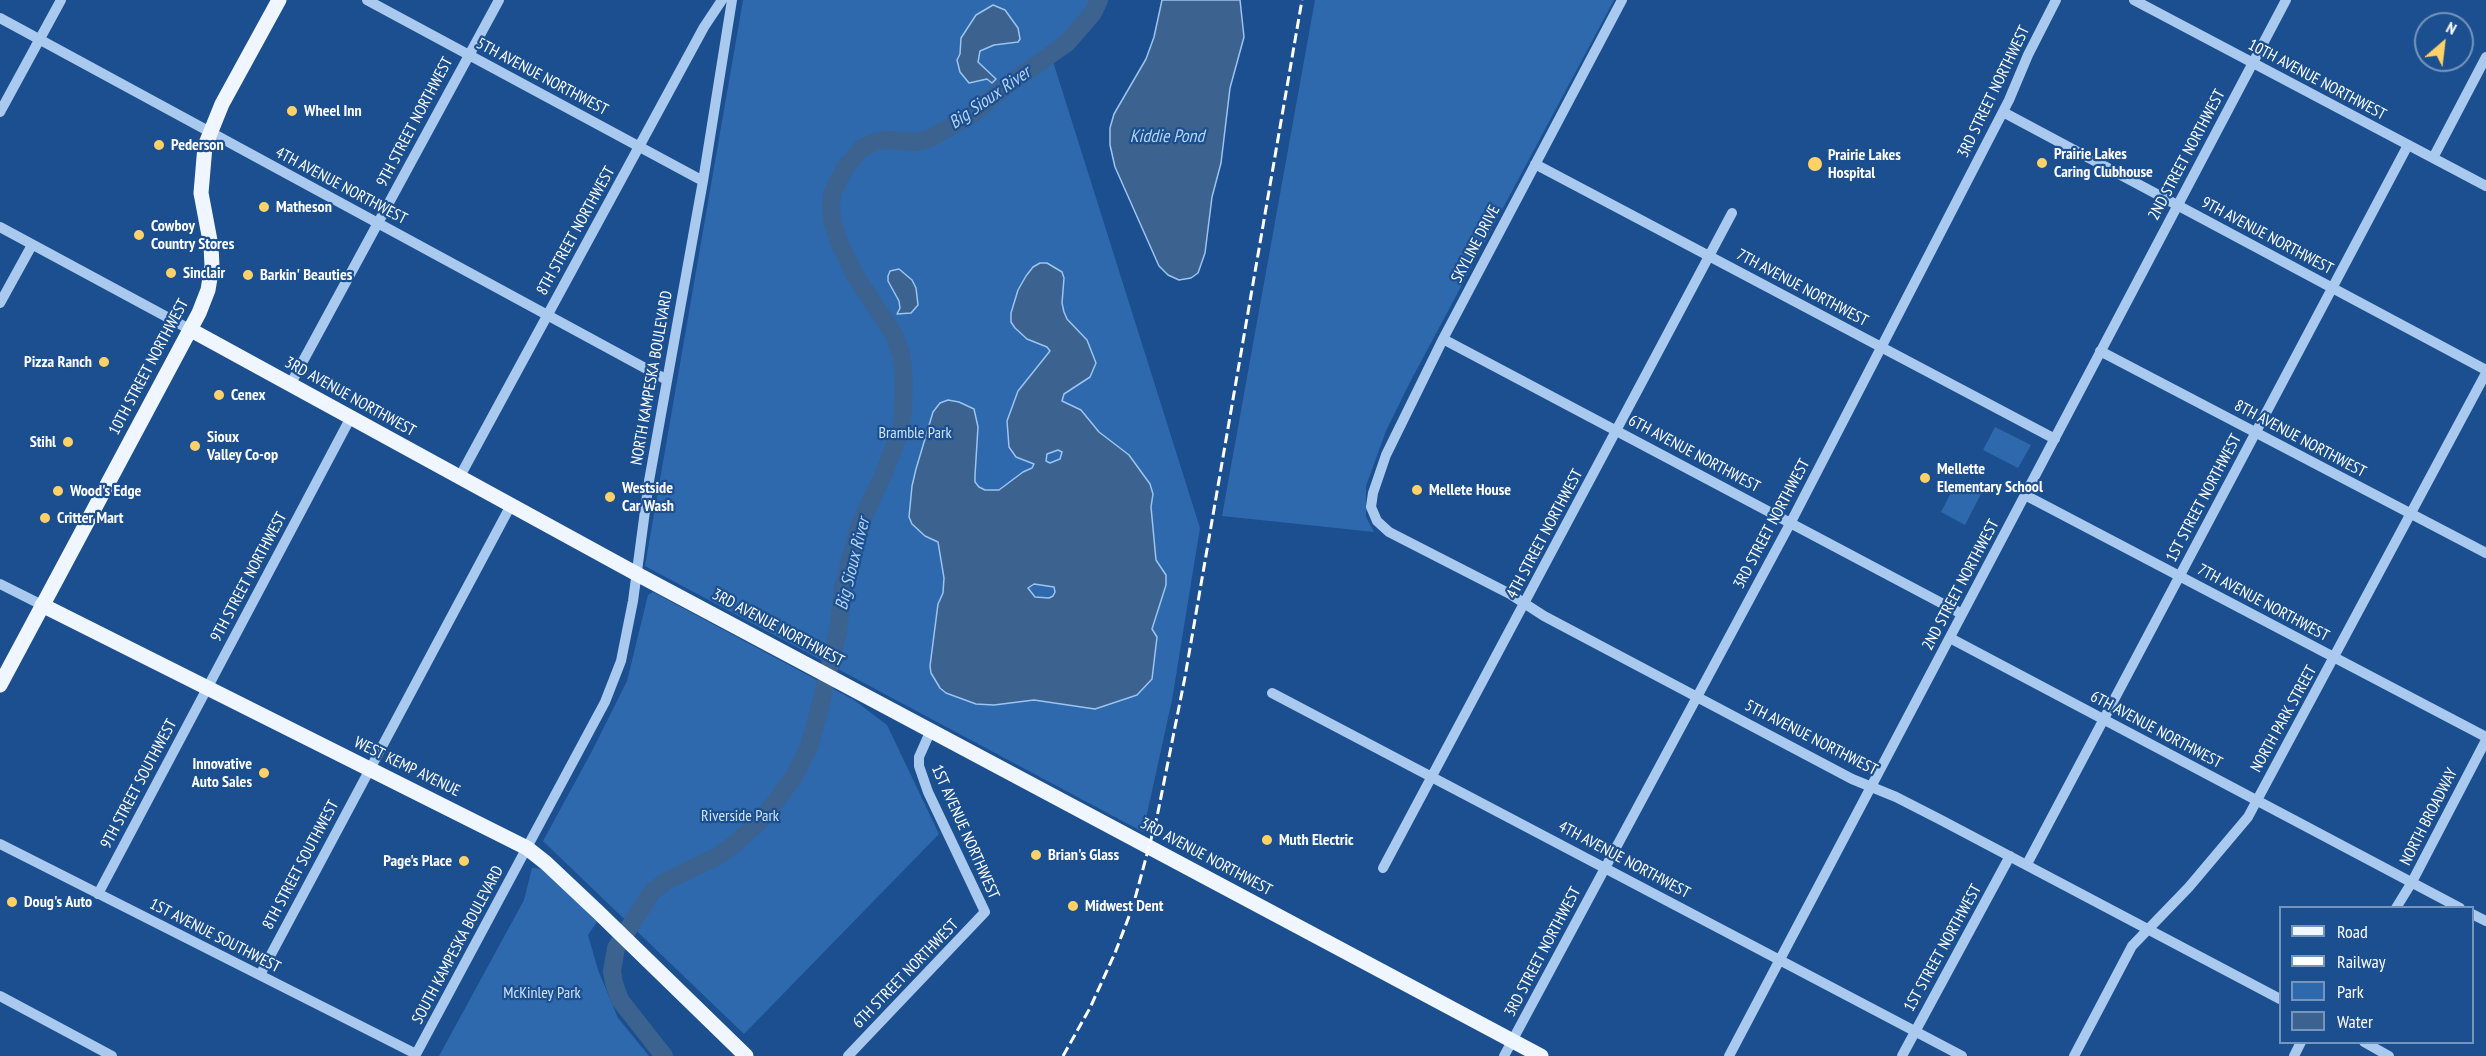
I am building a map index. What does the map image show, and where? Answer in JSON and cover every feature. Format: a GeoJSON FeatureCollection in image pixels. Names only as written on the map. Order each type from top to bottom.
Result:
{"type":"FeatureCollection","features":[{"type":"Feature","properties":{"kind":"main road","name":"10TH STREET NORTHWEST"},"geometry":{"type":"LineString","coordinates":[[0,685],[204,302],[212,266],[211,246],[201,193],[202,162],[209,131],[279,0]]}},
{"type":"Feature","properties":{"kind":"main road","name":"3RD AVENUE NORTHWEST"},"geometry":{"type":"LineString","coordinates":[[191,330],[635,573],[1541,1056]]}},
{"type":"Feature","properties":{"kind":"main road","name":"WEST KEMP AVENUE"},"geometry":{"type":"LineString","coordinates":[[42,605],[527,848],[598,912],[746,1056]]}},
{"type":"Feature","properties":{"kind":"street"},"geometry":{"type":"LineString","coordinates":[[0,112],[61,0]]}},
{"type":"Feature","properties":{"kind":"street","name":"5TH AVENUE NORTHWEST"},"geometry":{"type":"LineString","coordinates":[[367,0],[703,181]]}},
{"type":"Feature","properties":{"kind":"street","name":"9TH STREET NORTHWEST"},"geometry":{"type":"LineString","coordinates":[[290,385],[499,0]]}},
{"type":"Feature","properties":{"kind":"street","name":"8TH STREET NORTHWEST"},"geometry":{"type":"LineString","coordinates":[[459,478],[704,27],[722,0]]}},
{"type":"Feature","properties":{"kind":"street","name":"NORTH KAMPESKA BOULEVARD"},"geometry":{"type":"LineString","coordinates":[[527,848],[613,682],[624,648],[732,0]]}},
{"type":"Feature","properties":{"kind":"street","name":"SKYLINE DRIVE"},"geometry":{"type":"LineString","coordinates":[[1371,507],[1375,483],[1382,464],[1443,339],[1622,0]]}},
{"type":"Feature","properties":{"kind":"street","name":"3RD STREET NORTHWEST"},"geometry":{"type":"LineString","coordinates":[[1504,1056],[1791,522],[2002,112],[2056,0]]}},
{"type":"Feature","properties":{"kind":"street","name":"10TH AVENUE NORTHWEST"},"geometry":{"type":"LineString","coordinates":[[2134,0],[2486,186]]}},
{"type":"Feature","properties":{"kind":"street","name":"2ND STREET NORTHWEST"},"geometry":{"type":"LineString","coordinates":[[1728,1056],[2286,0]]}},
{"type":"Feature","properties":{"kind":"street","name":"4TH AVENUE NORTHWEST"},"geometry":{"type":"LineString","coordinates":[[0,18],[667,380]]}},
{"type":"Feature","properties":{"kind":"street"},"geometry":{"type":"LineString","coordinates":[[2433,158],[2486,57]]}},
{"type":"Feature","properties":{"kind":"street","name":"9TH AVENUE NORTHWEST"},"geometry":{"type":"LineString","coordinates":[[2002,112],[2486,371]]}},
{"type":"Feature","properties":{"kind":"street","name":"1ST STREET NORTHWEST"},"geometry":{"type":"LineString","coordinates":[[2027,864],[2408,145]]}},
{"type":"Feature","properties":{"kind":"street","name":"7TH AVENUE NORTHWEST"},"geometry":{"type":"LineString","coordinates":[[1535,164],[2055,439]]}},
{"type":"Feature","properties":{"kind":"street","name":"4TH STREET NORTHWEST"},"geometry":{"type":"LineString","coordinates":[[1383,868],[1732,213]]}},
{"type":"Feature","properties":{"kind":"street","name":"3RD AVENUE NORTHWEST"},"geometry":{"type":"LineString","coordinates":[[0,227],[191,330]]}},
{"type":"Feature","properties":{"kind":"street"},"geometry":{"type":"LineString","coordinates":[[0,303],[32,245]]}},
{"type":"Feature","properties":{"kind":"street","name":"6TH AVENUE NORTHWEST"},"geometry":{"type":"LineString","coordinates":[[1443,339],[1962,614]]}},
{"type":"Feature","properties":{"kind":"street","name":"8TH AVENUE NORTHWEST"},"geometry":{"type":"LineString","coordinates":[[2100,351],[2486,553]]}},
{"type":"Feature","properties":{"kind":"street","name":"NORTH PARK STREET"},"geometry":{"type":"LineString","coordinates":[[2074,1056],[2132,946],[2189,887],[2237,831],[2257,801],[2486,371]]}},
{"type":"Feature","properties":{"kind":"street","name":"9TH STREET NORTHWEST"},"geometry":{"type":"LineString","coordinates":[[207,688],[351,417]]}},
{"type":"Feature","properties":{"kind":"street","name":"7TH AVENUE NORTHWEST"},"geometry":{"type":"LineString","coordinates":[[2025,495],[2486,738]]}},
{"type":"Feature","properties":{"kind":"street"},"geometry":{"type":"LineString","coordinates":[[370,769],[511,505]]}},
{"type":"Feature","properties":{"kind":"street","name":"5TH AVENUE NORTHWEST"},"geometry":{"type":"LineString","coordinates":[[1371,507],[1377,521],[1389,532],[1525,603],[1544,616],[1852,779],[1871,786],[2027,864],[2279,998]]}},
{"type":"Feature","properties":{"kind":"street","name":"WEST KEMP AVENUE"},"geometry":{"type":"LineString","coordinates":[[0,584],[42,605]]}},
{"type":"Feature","properties":{"kind":"street","name":"6TH AVENUE NORTHWEST"},"geometry":{"type":"LineString","coordinates":[[1950,638],[2456,906]]}},
{"type":"Feature","properties":{"kind":"street","name":"9TH STREET SOUTHWEST"},"geometry":{"type":"LineString","coordinates":[[98,894],[207,688]]}},
{"type":"Feature","properties":{"kind":"street","name":"4TH AVENUE NORTHWEST"},"geometry":{"type":"LineString","coordinates":[[1272,693],[1962,1056]]}},
{"type":"Feature","properties":{"kind":"street","name":"1ST AVENUE NORTHWEST"},"geometry":{"type":"LineString","coordinates":[[931,730],[919,757],[919,766],[928,792],[985,912]]}},
{"type":"Feature","properties":{"kind":"street","name":"NORTH BROADWAY"},"geometry":{"type":"LineString","coordinates":[[2397,906],[2412,882],[2486,738]]}},
{"type":"Feature","properties":{"kind":"street","name":"8TH STREET SOUTHWEST"},"geometry":{"type":"LineString","coordinates":[[260,975],[370,769]]}},
{"type":"Feature","properties":{"kind":"street","name":"1ST AVENUE SOUTHWEST"},"geometry":{"type":"LineString","coordinates":[[0,844],[416,1055]]}},
{"type":"Feature","properties":{"kind":"street","name":"SOUTH KAMPESKA BOULEVARD"},"geometry":{"type":"LineString","coordinates":[[416,1055],[527,848]]}},
{"type":"Feature","properties":{"kind":"street","name":"1ST STREET NORTHWEST"},"geometry":{"type":"LineString","coordinates":[[1902,1056],[2010,856]]}},
{"type":"Feature","properties":{"kind":"street","name":"6TH STREET NORTHWEST"},"geometry":{"type":"LineString","coordinates":[[848,1056],[985,912]]}},
{"type":"Feature","properties":{"kind":"street"},"geometry":{"type":"LineString","coordinates":[[0,996],[112,1056]]}},
{"type":"Feature","properties":{"kind":"street"},"geometry":{"type":"LineString","coordinates":[[2368,1044],[2389,1056]]}},
{"type":"Feature","properties":{"kind":"green space","name":"Bramble Park"},"geometry":{"type":"Polygon","coordinates":[[[743,0],[1099,0],[1093,13],[1081,28],[1051,55],[1200,528],[1172,700],[1143,832],[645,566],[743,0]]]}},
{"type":"Feature","properties":{"kind":"green space"},"geometry":{"type":"Polygon","coordinates":[[[1315,0],[1614,0],[1386,431],[1366,486],[1366,517],[1374,532],[1222,516],[1315,0]]]}},
{"type":"Feature","properties":{"kind":"green space"},"geometry":{"type":"Polygon","coordinates":[[[1995,427],[2031,445],[2018,468],[1983,450],[1995,427]]]}},
{"type":"Feature","properties":{"kind":"green space"},"geometry":{"type":"Polygon","coordinates":[[[1957,481],[1981,494],[1965,525],[1941,512],[1957,481]]]}},
{"type":"Feature","properties":{"kind":"green space","name":"Riverside Park"},"geometry":{"type":"Polygon","coordinates":[[[653,592],[854,700],[887,725],[939,834],[744,1034],[543,841],[627,681],[648,595],[653,592]]]}},
{"type":"Feature","properties":{"kind":"green space","name":"McKinley Park"},"geometry":{"type":"Polygon","coordinates":[[[532,868],[544,869],[597,922],[588,935],[598,970],[618,1018],[649,1056],[439,1056],[524,900],[532,868]]]}},
{"type":"Feature","properties":{"kind":"water","name":"Kiddie Pond"},"geometry":{"type":"Polygon","coordinates":[[[1162,0],[1240,0],[1244,37],[1230,88],[1221,163],[1212,197],[1205,253],[1198,273],[1191,278],[1179,280],[1168,275],[1159,266],[1115,167],[1110,145],[1110,128],[1114,114],[1146,59],[1154,37],[1162,0]]]}},
{"type":"Feature","properties":{"kind":"water"},"geometry":{"type":"Polygon","coordinates":[[[993,5],[1005,10],[1018,28],[1020,39],[1018,42],[994,45],[980,51],[978,62],[996,79],[992,83],[987,79],[969,83],[960,72],[957,60],[960,54],[961,38],[976,15],[993,5]]]}},
{"type":"Feature","properties":{"kind":"water"},"geometry":{"type":"Polygon","coordinates":[[[1040,263],[1047,263],[1062,272],[1064,312],[1067,319],[1087,340],[1096,363],[1090,377],[1064,394],[1062,401],[1081,410],[1099,432],[1129,455],[1150,484],[1153,494],[1151,507],[1156,560],[1166,575],[1166,585],[1152,629],[1157,637],[1152,679],[1137,695],[1095,709],[1034,700],[994,705],[976,704],[946,693],[940,688],[931,673],[930,666],[938,604],[943,593],[944,578],[938,542],[925,536],[912,524],[909,517],[916,469],[933,412],[940,403],[948,400],[974,409],[978,427],[975,482],[979,487],[985,490],[999,490],[1032,468],[1034,464],[1016,457],[1009,447],[1007,421],[1018,391],[1050,351],[1047,347],[1027,339],[1011,322],[1011,313],[1018,290],[1033,267],[1040,263]],[[1058,450],[1047,454],[1046,461],[1050,463],[1060,459],[1062,452],[1058,450]],[[1034,584],[1028,588],[1035,597],[1049,598],[1055,592],[1054,587],[1034,584]]]}},
{"type":"Feature","properties":{"kind":"water"},"geometry":{"type":"Polygon","coordinates":[[[899,269],[912,280],[916,288],[918,305],[911,313],[897,314],[900,308],[899,301],[888,281],[890,271],[899,269]]]}},
{"type":"Feature","properties":{"kind":"waterway","name":"Big Sioux River"},"geometry":{"type":"LineString","coordinates":[[664,1056],[620,1000],[612,971],[616,948],[652,892],[666,881],[718,856],[737,842],[765,816],[795,775],[809,747],[818,715],[838,631],[843,588],[859,526],[884,473],[902,427],[904,385],[902,358],[895,336],[855,275],[839,242],[832,219],[833,191],[845,168],[862,148],[875,142],[888,140],[916,142],[931,138],[974,113],[1005,87],[1067,43],[1093,13],[1099,0]]}},
{"type":"Feature","properties":{"kind":"railway"},"geometry":{"type":"LineString","coordinates":[[1063,1056],[1090,1008],[1115,953],[1133,906],[1157,817],[1185,677],[1302,0]]}},
{"type":"Feature","properties":{"kind":"place","name":"Wheel Inn"},"geometry":{"type":"Point","coordinates":[292,111]}},
{"type":"Feature","properties":{"kind":"place","name":"Pederson"},"geometry":{"type":"Point","coordinates":[159,145]}},
{"type":"Feature","properties":{"kind":"place","name":"Prairie Lakes Caring Clubhouse"},"geometry":{"type":"Point","coordinates":[2042,163]}},
{"type":"Feature","properties":{"kind":"place","name":"Prairie Lakes Hospital"},"geometry":{"type":"Point","coordinates":[1815,164]}},
{"type":"Feature","properties":{"kind":"place","name":"Matheson"},"geometry":{"type":"Point","coordinates":[264,207]}},
{"type":"Feature","properties":{"kind":"place","name":"Cowboy Country Stores"},"geometry":{"type":"Point","coordinates":[139,235]}},
{"type":"Feature","properties":{"kind":"place","name":"Sinclair"},"geometry":{"type":"Point","coordinates":[171,273]}},
{"type":"Feature","properties":{"kind":"place","name":"Barkin' Beauties"},"geometry":{"type":"Point","coordinates":[248,275]}},
{"type":"Feature","properties":{"kind":"place","name":"Pizza Ranch"},"geometry":{"type":"Point","coordinates":[104,362]}},
{"type":"Feature","properties":{"kind":"place","name":"Cenex"},"geometry":{"type":"Point","coordinates":[219,395]}},
{"type":"Feature","properties":{"kind":"place","name":"Stihl"},"geometry":{"type":"Point","coordinates":[68,442]}},
{"type":"Feature","properties":{"kind":"place","name":"Sioux Valley Co-op"},"geometry":{"type":"Point","coordinates":[195,446]}},
{"type":"Feature","properties":{"kind":"place","name":"Mellette Elementary School"},"geometry":{"type":"Point","coordinates":[1925,478]}},
{"type":"Feature","properties":{"kind":"place","name":"Mellete House"},"geometry":{"type":"Point","coordinates":[1417,490]}},
{"type":"Feature","properties":{"kind":"place","name":"Wood's Edge"},"geometry":{"type":"Point","coordinates":[58,491]}},
{"type":"Feature","properties":{"kind":"place","name":"Westside Car Wash"},"geometry":{"type":"Point","coordinates":[610,497]}},
{"type":"Feature","properties":{"kind":"place","name":"Critter Mart"},"geometry":{"type":"Point","coordinates":[45,518]}},
{"type":"Feature","properties":{"kind":"place","name":"Innovative Auto Sales"},"geometry":{"type":"Point","coordinates":[264,773]}},
{"type":"Feature","properties":{"kind":"place","name":"Muth Electric"},"geometry":{"type":"Point","coordinates":[1267,840]}},
{"type":"Feature","properties":{"kind":"place","name":"Brian's Glass"},"geometry":{"type":"Point","coordinates":[1036,855]}},
{"type":"Feature","properties":{"kind":"place","name":"Page's Place"},"geometry":{"type":"Point","coordinates":[464,861]}},
{"type":"Feature","properties":{"kind":"place","name":"Doug's Auto"},"geometry":{"type":"Point","coordinates":[12,902]}},
{"type":"Feature","properties":{"kind":"place","name":"Midwest Dent"},"geometry":{"type":"Point","coordinates":[1073,906]}}]}
